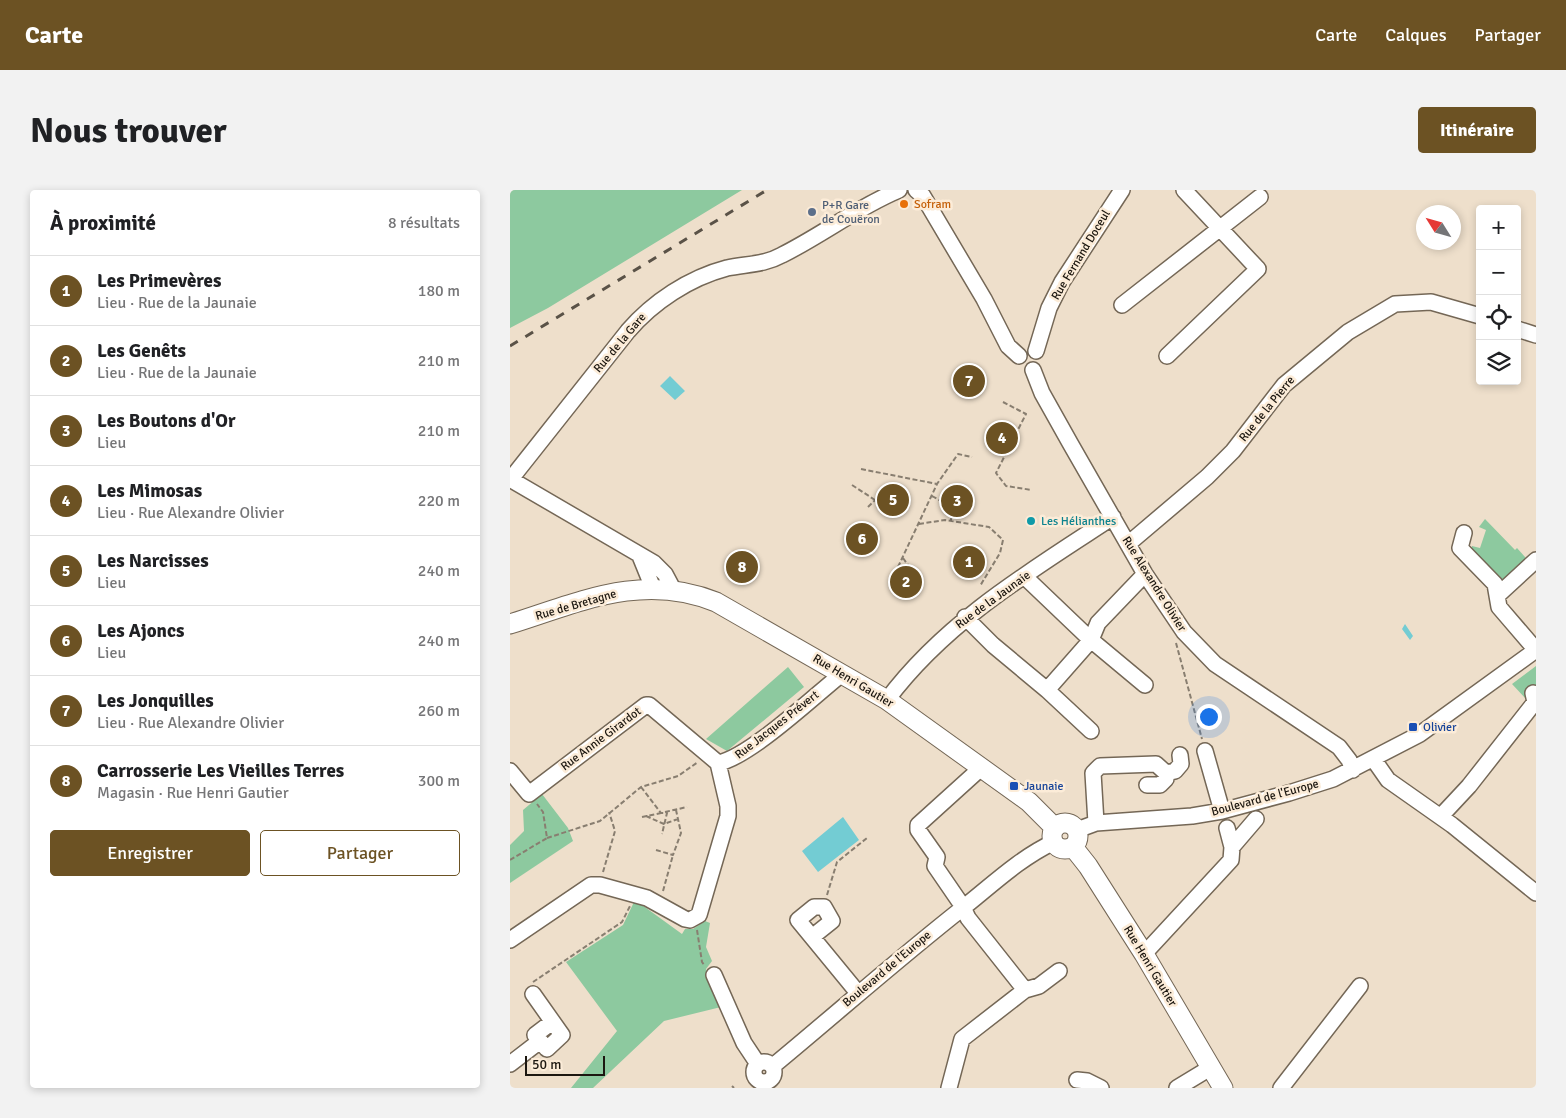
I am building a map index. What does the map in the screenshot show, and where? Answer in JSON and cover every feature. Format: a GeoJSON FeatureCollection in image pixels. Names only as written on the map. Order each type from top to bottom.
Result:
{"type":"FeatureCollection","features":[{"type":"Feature","properties":{"kind":"main road","name":"Rue de Bretagne"},"geometry":{"type":"LineString","coordinates":[[510,624],[598,596],[629,590],[673,589]]}},
{"type":"Feature","properties":{"kind":"main road","name":"Rue Henri Gautier"},"geometry":{"type":"LineString","coordinates":[[673,589],[696,594],[716,602],[887,700],[1029,802],[1055,835]]}},
{"type":"Feature","properties":{"kind":"main road"},"geometry":{"type":"LineString","coordinates":[[1055,835],[1067,823],[1075,839]]}},
{"type":"Feature","properties":{"kind":"main road","name":"Rue Henri Gautier"},"geometry":{"type":"LineString","coordinates":[[1075,839],[1088,866],[1144,954],[1223,1088]]}},
{"type":"Feature","properties":{"kind":"street","name":"Rue de la Gare"},"geometry":{"type":"LineString","coordinates":[[510,480],[628,331],[642,315],[658,302],[718,270],[760,264],[781,256],[837,222],[900,190]]}},
{"type":"Feature","properties":{"kind":"street","name":"Rue Alexandre Olivier"},"geometry":{"type":"LineString","coordinates":[[916,190],[923,196],[1008,346],[1020,356],[1021,366],[1027,370],[1034,370]]}},
{"type":"Feature","properties":{"kind":"street","name":"Rue Fernand Doceul"},"geometry":{"type":"LineString","coordinates":[[1036,351],[1049,308],[1062,282],[1122,190]]}},
{"type":"Feature","properties":{"kind":"street"},"geometry":{"type":"LineString","coordinates":[[1167,356],[1258,269],[1184,190]]}},
{"type":"Feature","properties":{"kind":"street"},"geometry":{"type":"LineString","coordinates":[[1122,306],[1260,197]]}},
{"type":"Feature","properties":{"kind":"street","name":"Rue de la Pierre"},"geometry":{"type":"LineString","coordinates":[[1128,544],[1207,477],[1226,457],[1284,384],[1348,332],[1394,304],[1431,302],[1476,315]]}},
{"type":"Feature","properties":{"kind":"street"},"geometry":{"type":"LineString","coordinates":[[1521,330],[1536,335]]}},
{"type":"Feature","properties":{"kind":"street"},"geometry":{"type":"LineString","coordinates":[[1020,356],[1027,349],[1036,351]]}},
{"type":"Feature","properties":{"kind":"street","name":"Rue Alexandre Olivier"},"geometry":{"type":"LineString","coordinates":[[1034,370],[1040,361],[1036,351]]}},
{"type":"Feature","properties":{"kind":"street","name":"Rue Alexandre Olivier"},"geometry":{"type":"LineString","coordinates":[[1034,370],[1042,393],[1067,438],[1145,574],[1174,620],[1198,648],[1216,664],[1340,748],[1349,760],[1353,770]]}},
{"type":"Feature","properties":{"kind":"street"},"geometry":{"type":"LineString","coordinates":[[510,480],[654,563],[665,574],[673,589]]}},
{"type":"Feature","properties":{"kind":"street","name":"Rue de la Jaunaie"},"geometry":{"type":"LineString","coordinates":[[887,700],[919,663],[966,617],[1113,517]]}},
{"type":"Feature","properties":{"kind":"street"},"geometry":{"type":"LineString","coordinates":[[1464,532],[1460,548],[1495,584],[1499,607],[1536,650]]}},
{"type":"Feature","properties":{"kind":"street"},"geometry":{"type":"LineString","coordinates":[[640,556],[653,588]]}},
{"type":"Feature","properties":{"kind":"street"},"geometry":{"type":"LineString","coordinates":[[1497,596],[1536,560]]}},
{"type":"Feature","properties":{"kind":"street"},"geometry":{"type":"LineString","coordinates":[[1047,690],[1091,640],[1098,623],[1145,574]]}},
{"type":"Feature","properties":{"kind":"street"},"geometry":{"type":"LineString","coordinates":[[1025,577],[1091,640],[1146,685]]}},
{"type":"Feature","properties":{"kind":"street"},"geometry":{"type":"LineString","coordinates":[[966,617],[993,645],[1047,690],[1091,731]]}},
{"type":"Feature","properties":{"kind":"street","name":"Boulevard de l'Europe"},"geometry":{"type":"LineString","coordinates":[[1075,839],[1096,823],[1192,816],[1222,811],[1289,793],[1353,770],[1420,734],[1452,713],[1536,650]]}},
{"type":"Feature","properties":{"kind":"street","name":"Rue Jacques Prévert"},"geometry":{"type":"LineString","coordinates":[[695,918],[702,910],[728,816],[728,806],[713,759],[729,762],[754,745],[837,678],[840,673]]}},
{"type":"Feature","properties":{"kind":"street"},"geometry":{"type":"LineString","coordinates":[[1441,816],[1469,786],[1535,702],[1533,693]]}},
{"type":"Feature","properties":{"kind":"street","name":"Rue Annie Girardot"},"geometry":{"type":"LineString","coordinates":[[529,794],[646,705],[649,705],[713,759]]}},
{"type":"Feature","properties":{"kind":"street"},"geometry":{"type":"LineString","coordinates":[[1205,751],[1222,811]]}},
{"type":"Feature","properties":{"kind":"street"},"geometry":{"type":"LineString","coordinates":[[1166,773],[1175,771],[1181,764],[1180,756]]}},
{"type":"Feature","properties":{"kind":"street"},"geometry":{"type":"LineString","coordinates":[[1374,760],[1388,780],[1441,816],[1536,893]]}},
{"type":"Feature","properties":{"kind":"street"},"geometry":{"type":"LineString","coordinates":[[1096,823],[1093,773],[1100,766],[1156,764],[1166,773],[1166,779],[1160,785],[1147,785]]}},
{"type":"Feature","properties":{"kind":"street"},"geometry":{"type":"LineString","coordinates":[[981,768],[918,825],[918,830],[934,850],[937,857],[935,866],[961,904],[968,918],[1025,990]]}},
{"type":"Feature","properties":{"kind":"street"},"geometry":{"type":"LineString","coordinates":[[510,771],[529,794]]}},
{"type":"Feature","properties":{"kind":"street"},"geometry":{"type":"LineString","coordinates":[[1232,847],[1256,819]]}},
{"type":"Feature","properties":{"kind":"street"},"geometry":{"type":"LineString","coordinates":[[1144,954],[1231,860],[1232,847],[1227,828]]}},
{"type":"Feature","properties":{"kind":"street","name":"Boulevard de l'Europe"},"geometry":{"type":"LineString","coordinates":[[756,1080],[961,904],[1038,850],[1055,835]]}},
{"type":"Feature","properties":{"kind":"street"},"geometry":{"type":"LineString","coordinates":[[510,940],[584,889],[600,885],[653,901],[685,920],[695,918]]}},
{"type":"Feature","properties":{"kind":"street"},"geometry":{"type":"LineString","coordinates":[[812,937],[832,920],[824,908],[814,906],[798,920],[858,994]]}},
{"type":"Feature","properties":{"kind":"street"},"geometry":{"type":"LineString","coordinates":[[949,1088],[962,1039],[1025,990],[1039,986],[1059,970]]}},
{"type":"Feature","properties":{"kind":"street"},"geometry":{"type":"LineString","coordinates":[[714,975],[744,1043],[756,1080]]}},
{"type":"Feature","properties":{"kind":"street"},"geometry":{"type":"LineString","coordinates":[[1281,1088],[1360,986]]}},
{"type":"Feature","properties":{"kind":"street"},"geometry":{"type":"LineString","coordinates":[[510,1064],[540,1041],[546,1049],[562,1035],[532,994]]}},
{"type":"Feature","properties":{"kind":"street"},"geometry":{"type":"LineString","coordinates":[[1177,1088],[1210,1068]]}},
{"type":"Feature","properties":{"kind":"street"},"geometry":{"type":"LineString","coordinates":[[1077,1080],[1087,1081],[1101,1088]]}},
{"type":"Feature","properties":{"kind":"path"},"geometry":{"type":"LineString","coordinates":[[1004,402],[1026,414],[996,473],[1006,486],[1032,490]]}},
{"type":"Feature","properties":{"kind":"path"},"geometry":{"type":"LineString","coordinates":[[910,568],[898,567],[937,484],[958,454],[972,457]]}},
{"type":"Feature","properties":{"kind":"path"},"geometry":{"type":"LineString","coordinates":[[861,469],[937,484]]}},
{"type":"Feature","properties":{"kind":"path"},"geometry":{"type":"LineString","coordinates":[[852,485],[887,507]]}},
{"type":"Feature","properties":{"kind":"path"},"geometry":{"type":"LineString","coordinates":[[932,496],[954,509],[950,521]]}},
{"type":"Feature","properties":{"kind":"path"},"geometry":{"type":"LineString","coordinates":[[868,507],[875,500]]}},
{"type":"Feature","properties":{"kind":"path"},"geometry":{"type":"LineString","coordinates":[[919,524],[950,521],[989,527],[1003,540],[1000,553],[980,586]]}},
{"type":"Feature","properties":{"kind":"path"},"geometry":{"type":"LineString","coordinates":[[903,558],[913,572]]}},
{"type":"Feature","properties":{"kind":"path"},"geometry":{"type":"LineString","coordinates":[[1174,620],[1173,630],[1205,751]]}},
{"type":"Feature","properties":{"kind":"path"},"geometry":{"type":"LineString","coordinates":[[510,860],[547,838],[600,820],[641,787],[678,776],[713,759]]}},
{"type":"Feature","properties":{"kind":"path"},"geometry":{"type":"LineString","coordinates":[[641,787],[661,813]]}},
{"type":"Feature","properties":{"kind":"path"},"geometry":{"type":"LineString","coordinates":[[529,794],[543,812],[547,838]]}},
{"type":"Feature","properties":{"kind":"path"},"geometry":{"type":"LineString","coordinates":[[642,817],[687,807]]}},
{"type":"Feature","properties":{"kind":"path"},"geometry":{"type":"LineString","coordinates":[[661,897],[681,832],[676,810]]}},
{"type":"Feature","properties":{"kind":"path"},"geometry":{"type":"LineString","coordinates":[[600,885],[615,831],[609,812]]}},
{"type":"Feature","properties":{"kind":"path"},"geometry":{"type":"LineString","coordinates":[[661,813],[667,812],[662,834]]}},
{"type":"Feature","properties":{"kind":"path"},"geometry":{"type":"LineString","coordinates":[[646,816],[664,824],[678,819]]}},
{"type":"Feature","properties":{"kind":"path"},"geometry":{"type":"LineString","coordinates":[[824,908],[837,862],[867,838]]}},
{"type":"Feature","properties":{"kind":"path"},"geometry":{"type":"LineString","coordinates":[[656,850],[674,855]]}},
{"type":"Feature","properties":{"kind":"path"},"geometry":{"type":"LineString","coordinates":[[532,994],[530,984],[622,922],[636,895]]}},
{"type":"Feature","properties":{"kind":"path"},"geometry":{"type":"LineString","coordinates":[[695,918],[702,962],[714,975]]}},
{"type":"Feature","properties":{"kind":"green space"},"geometry":{"type":"Polygon","coordinates":[[[510,190],[742,190],[548,308],[510,328],[510,190]]]}},
{"type":"Feature","properties":{"kind":"green space"},"geometry":{"type":"Polygon","coordinates":[[[1485,519],[1515,550],[1517,548],[1525,557],[1526,561],[1505,579],[1501,580],[1472,551],[1472,546],[1480,548],[1486,530],[1479,527],[1485,519]]]}},
{"type":"Feature","properties":{"kind":"green space"},"geometry":{"type":"Polygon","coordinates":[[[1536,666],[1536,686],[1526,699],[1512,684],[1536,666]]]}},
{"type":"Feature","properties":{"kind":"green space"},"geometry":{"type":"Polygon","coordinates":[[[788,667],[804,687],[727,751],[706,739],[788,667]]]}},
{"type":"Feature","properties":{"kind":"green space"},"geometry":{"type":"Polygon","coordinates":[[[542,794],[568,828],[573,841],[510,883],[510,845],[524,831],[523,810],[542,794]]]}},
{"type":"Feature","properties":{"kind":"green space"},"geometry":{"type":"Polygon","coordinates":[[[634,902],[642,905],[682,934],[685,929],[693,929],[705,921],[710,923],[706,947],[712,961],[706,969],[721,1007],[664,1021],[593,1088],[571,1088],[617,1031],[566,962],[623,925],[634,902]]]}},
{"type":"Feature","properties":{"kind":"water"},"geometry":{"type":"Polygon","coordinates":[[[670,376],[685,391],[675,400],[660,386],[670,376]]]}},
{"type":"Feature","properties":{"kind":"water"},"geometry":{"type":"Polygon","coordinates":[[[1405,624],[1413,636],[1410,640],[1402,629],[1405,624]]]}},
{"type":"Feature","properties":{"kind":"water"},"geometry":{"type":"Polygon","coordinates":[[[843,817],[859,840],[818,872],[802,851],[843,817]]]}},
{"type":"Feature","properties":{"kind":"railway"},"geometry":{"type":"LineString","coordinates":[[510,346],[767,190]]}},
{"type":"Feature","properties":{"kind":"place","name":"Sofram"},"geometry":{"type":"Point","coordinates":[904,204]}},
{"type":"Feature","properties":{"kind":"place","name":"P+R Gare de Couëron"},"geometry":{"type":"Point","coordinates":[812,212]}},
{"type":"Feature","properties":{"kind":"place","name":"Les Jonquilles"},"geometry":{"type":"Point","coordinates":[969,381]}},
{"type":"Feature","properties":{"kind":"place","name":"Les Mimosas"},"geometry":{"type":"Point","coordinates":[1002,438]}},
{"type":"Feature","properties":{"kind":"place","name":"Les Narcisses"},"geometry":{"type":"Point","coordinates":[893,500]}},
{"type":"Feature","properties":{"kind":"place","name":"Les Boutons d'Or"},"geometry":{"type":"Point","coordinates":[957,501]}},
{"type":"Feature","properties":{"kind":"place","name":"Les Hélianthes"},"geometry":{"type":"Point","coordinates":[1031,521]}},
{"type":"Feature","properties":{"kind":"place","name":"Les Ajoncs"},"geometry":{"type":"Point","coordinates":[862,539]}},
{"type":"Feature","properties":{"kind":"place","name":"Les Primevères"},"geometry":{"type":"Point","coordinates":[969,562]}},
{"type":"Feature","properties":{"kind":"place","name":"Carrosserie Les Vieilles Terres"},"geometry":{"type":"Point","coordinates":[742,567]}},
{"type":"Feature","properties":{"kind":"place","name":"Les Genêts"},"geometry":{"type":"Point","coordinates":[906,582]}},
{"type":"Feature","properties":{"kind":"place","name":"Olivier"},"geometry":{"type":"Point","coordinates":[1413,727]}},
{"type":"Feature","properties":{"kind":"place","name":"Jaunaie"},"geometry":{"type":"Point","coordinates":[1014,786]}}]}
